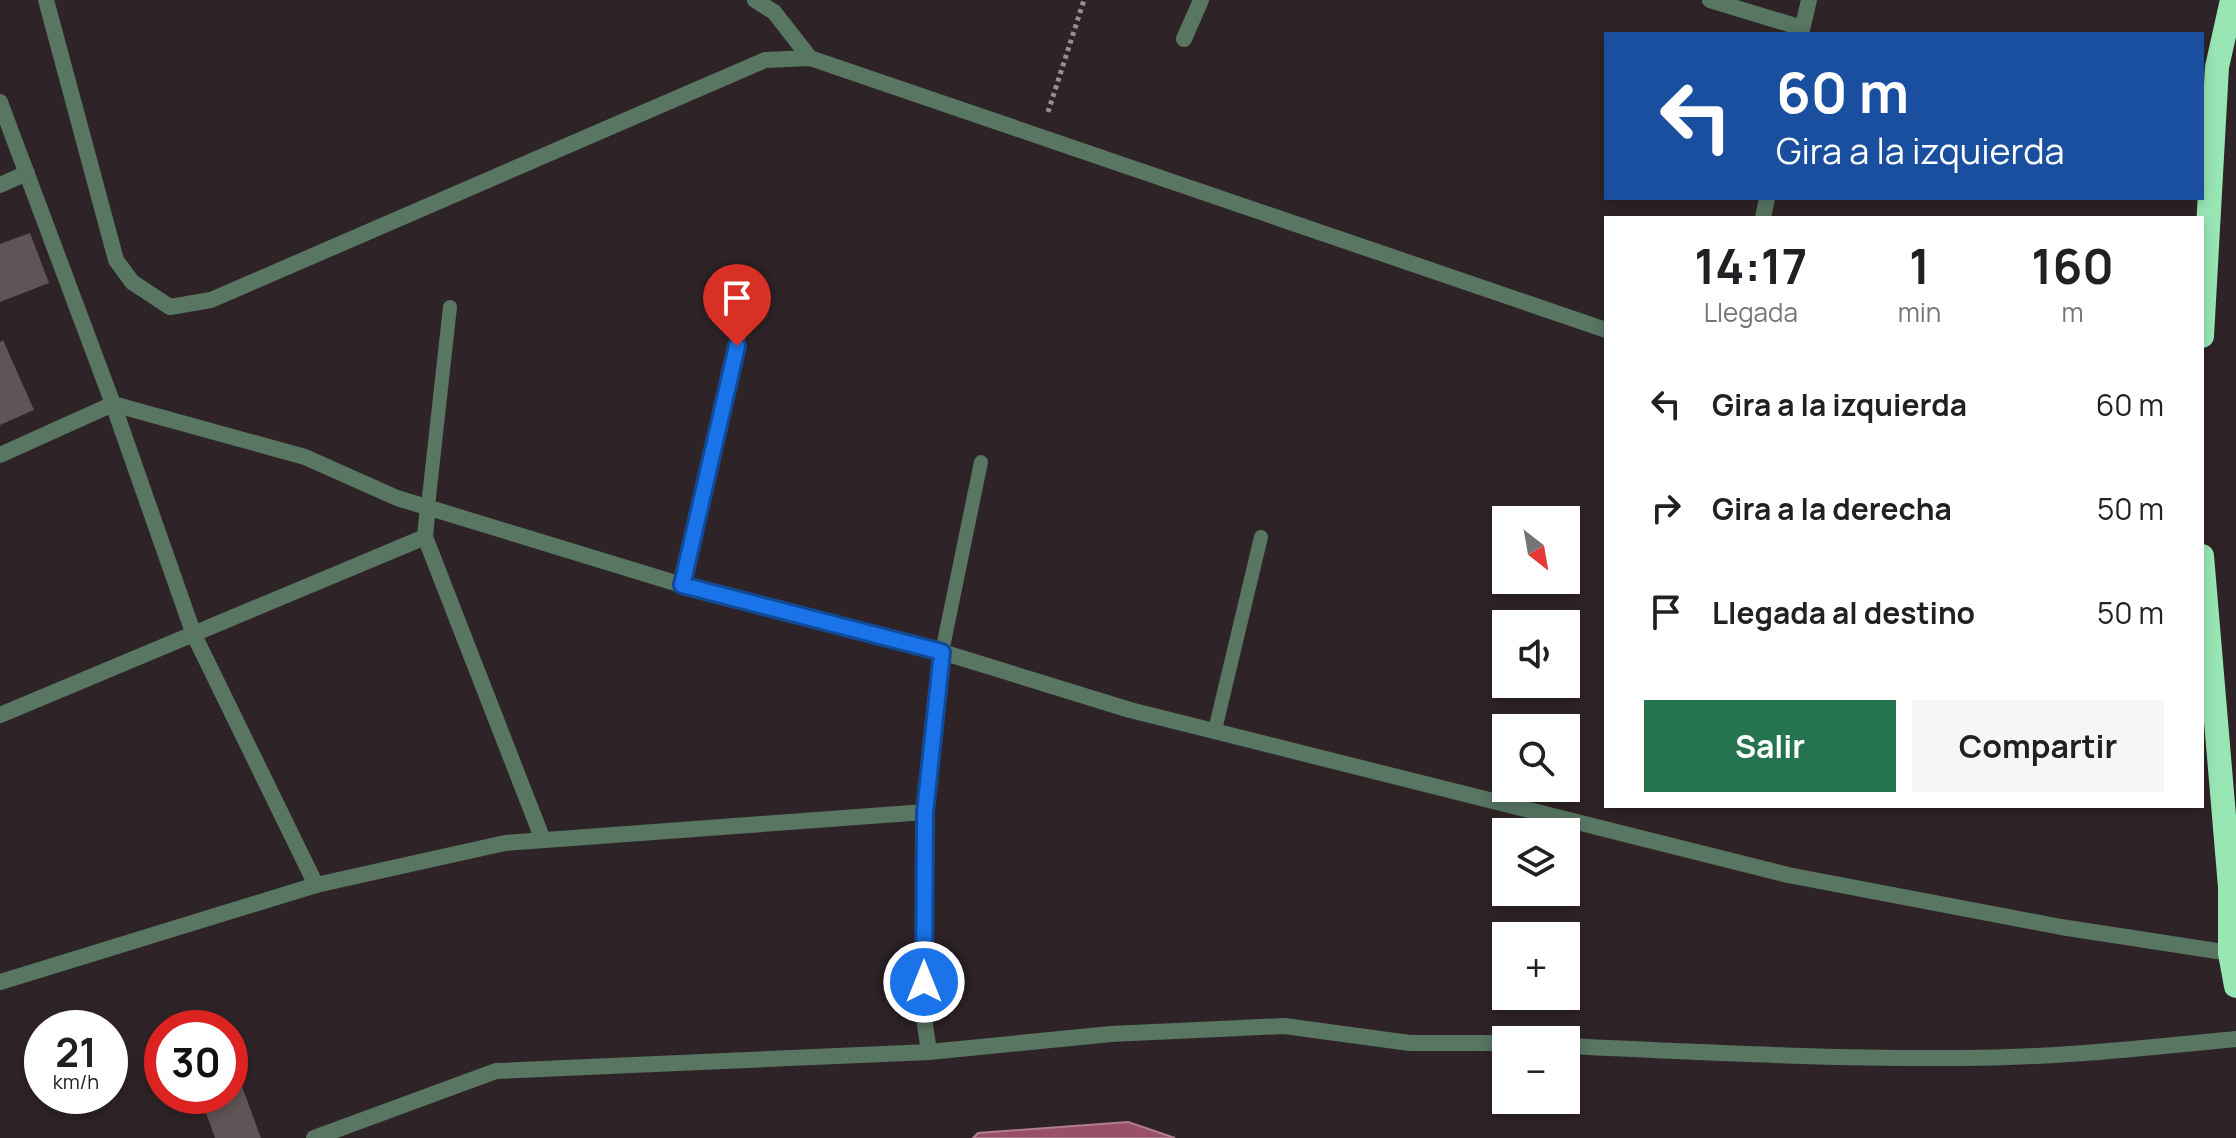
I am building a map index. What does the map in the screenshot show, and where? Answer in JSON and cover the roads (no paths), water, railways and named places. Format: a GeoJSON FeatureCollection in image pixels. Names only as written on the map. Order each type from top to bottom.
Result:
{"type":"FeatureCollection","features":[{"type":"Feature","properties":{"kind":"highway"},"geometry":{"type":"LineString","coordinates":[[2204,300],[2217,67],[2232,0]]}},
{"type":"Feature","properties":{"kind":"highway"},"geometry":{"type":"LineString","coordinates":[[2204,580],[2230,887],[2230,953],[2236,986]]}},
{"type":"Feature","properties":{"kind":"street"},"geometry":{"type":"LineString","coordinates":[[46,0],[116,260],[132,282],[170,307],[211,300],[765,60],[810,58],[1604,329]]}},
{"type":"Feature","properties":{"kind":"street"},"geometry":{"type":"LineString","coordinates":[[755,0],[774,12],[810,58]]}},
{"type":"Feature","properties":{"kind":"street"},"geometry":{"type":"LineString","coordinates":[[1184,39],[1201,0]]}},
{"type":"Feature","properties":{"kind":"street"},"geometry":{"type":"LineString","coordinates":[[1710,0],[1802,31],[1809,0]]}},
{"type":"Feature","properties":{"kind":"street"},"geometry":{"type":"LineString","coordinates":[[0,102],[113,404],[194,635],[316,885]]}},
{"type":"Feature","properties":{"kind":"street"},"geometry":{"type":"LineString","coordinates":[[0,185],[27,173]]}},
{"type":"Feature","properties":{"kind":"street"},"geometry":{"type":"LineString","coordinates":[[0,455],[113,404],[305,457],[397,498],[682,585],[942,652],[1130,710],[1788,875],[2061,927],[2230,953]]}},
{"type":"Feature","properties":{"kind":"street"},"geometry":{"type":"LineString","coordinates":[[428,506],[425,537],[543,840]]}},
{"type":"Feature","properties":{"kind":"street"},"geometry":{"type":"LineString","coordinates":[[0,715],[425,537]]}},
{"type":"Feature","properties":{"kind":"street"},"geometry":{"type":"LineString","coordinates":[[929,1052],[923,1011],[925,812],[942,652]]}},
{"type":"Feature","properties":{"kind":"street"},"geometry":{"type":"LineString","coordinates":[[0,982],[316,885],[505,843],[925,812]]}},
{"type":"Feature","properties":{"kind":"street"},"geometry":{"type":"LineString","coordinates":[[314,1138],[496,1071],[929,1052],[1111,1034],[1284,1026],[1410,1043],[1492,1043]]}},
{"type":"Feature","properties":{"kind":"street"},"geometry":{"type":"LineString","coordinates":[[1580,1047],[1760,1055],[1965,1058],[2146,1048],[2236,1039]]}},
{"type":"Feature","properties":{"kind":"lane"},"geometry":{"type":"LineString","coordinates":[[428,506],[450,307]]}},
{"type":"Feature","properties":{"kind":"lane"},"geometry":{"type":"LineString","coordinates":[[682,585],[743,316]]}},
{"type":"Feature","properties":{"kind":"lane"},"geometry":{"type":"LineString","coordinates":[[942,652],[981,462]]}},
{"type":"Feature","properties":{"kind":"lane"},"geometry":{"type":"LineString","coordinates":[[1215,730],[1261,537]]}}]}
